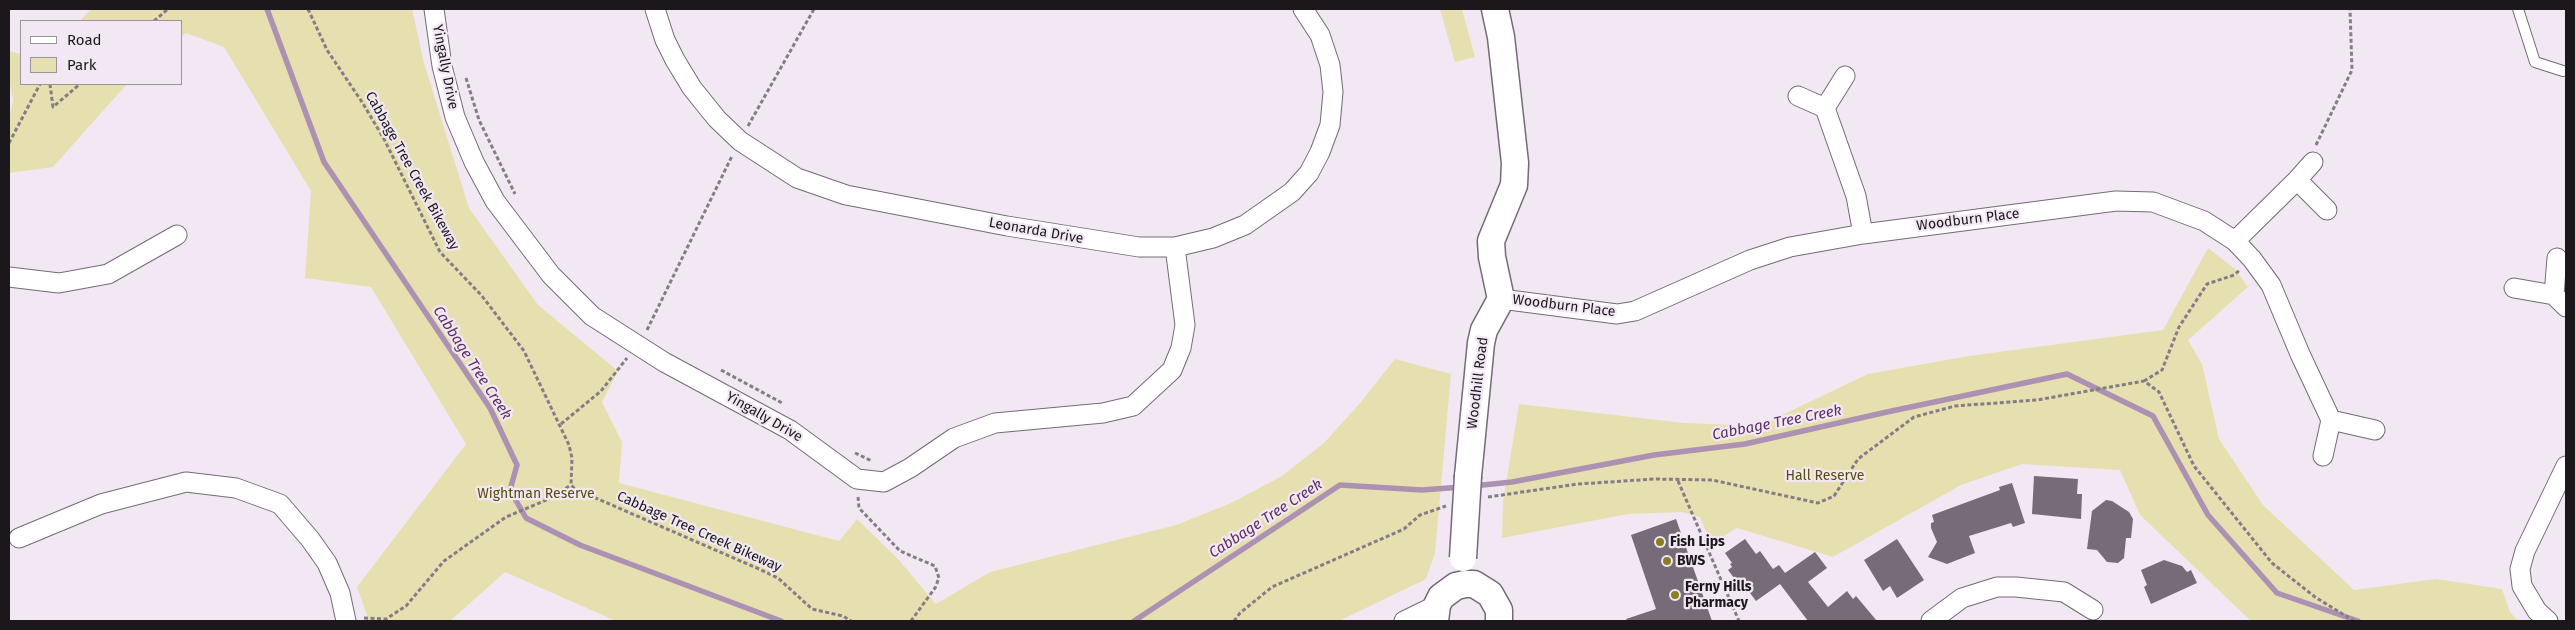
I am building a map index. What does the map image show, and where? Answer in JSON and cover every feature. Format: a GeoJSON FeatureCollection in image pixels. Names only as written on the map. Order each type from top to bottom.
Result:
{"type":"FeatureCollection","features":[{"type":"Feature","properties":{"kind":"street","name":"Yingally Drive"},"geometry":{"type":"LineString","coordinates":[[434,9],[442,66],[455,117],[474,162],[495,201],[551,275],[592,316],[664,362],[790,430],[857,479],[884,482],[910,468],[954,438],[995,423],[1103,413],[1133,406],[1172,370],[1181,348],[1185,325],[1175,247]]}},
{"type":"Feature","properties":{"kind":"street","name":"Leonarda Drive"},"geometry":{"type":"LineString","coordinates":[[656,9],[665,40],[675,60],[692,88],[717,119],[740,141],[797,178],[846,195],[1007,226],[1138,247],[1175,247],[1212,238],[1245,225],[1292,192],[1308,173],[1330,125],[1333,92],[1330,65],[1320,35],[1303,9]]}},
{"type":"Feature","properties":{"kind":"street"},"geometry":{"type":"LineString","coordinates":[[1495,9],[1501,37],[1515,163],[1514,185],[1491,241],[1492,257],[1501,299]]}},
{"type":"Feature","properties":{"kind":"street"},"geometry":{"type":"LineString","coordinates":[[1825,108],[1845,76]]}},
{"type":"Feature","properties":{"kind":"street"},"geometry":{"type":"LineString","coordinates":[[1798,96],[1825,108],[1856,196],[1863,234]]}},
{"type":"Feature","properties":{"kind":"street"},"geometry":{"type":"LineString","coordinates":[[2236,241],[2313,162]]}},
{"type":"Feature","properties":{"kind":"street"},"geometry":{"type":"LineString","coordinates":[[2297,180],[2327,210]]}},
{"type":"Feature","properties":{"kind":"street","name":"Woodburn Place"},"geometry":{"type":"LineString","coordinates":[[1501,299],[1597,313],[1617,314],[1635,312],[1750,260],[1790,247],[1863,234],[2116,201],[2153,202],[2204,220],[2236,241],[2252,259],[2271,285],[2300,354],[2331,420]]}},
{"type":"Feature","properties":{"kind":"street"},"geometry":{"type":"LineString","coordinates":[[9,277],[59,282],[108,274],[177,235]]}},
{"type":"Feature","properties":{"kind":"street"},"geometry":{"type":"LineString","coordinates":[[2514,288],[2560,301],[2557,258]]}},
{"type":"Feature","properties":{"kind":"street","name":"Woodhill Road"},"geometry":{"type":"LineString","coordinates":[[1465,585],[1463,558],[1468,476],[1481,343],[1484,330],[1501,299]]}},
{"type":"Feature","properties":{"kind":"street"},"geometry":{"type":"LineString","coordinates":[[2323,456],[2331,420],[2375,430]]}},
{"type":"Feature","properties":{"kind":"street"},"geometry":{"type":"LineString","coordinates":[[2548,621],[2537,611],[2522,586],[2520,568],[2525,551],[2566,466]]}},
{"type":"Feature","properties":{"kind":"street"},"geometry":{"type":"LineString","coordinates":[[19,538],[101,504],[186,482],[236,488],[280,504],[310,539],[327,563],[340,594],[346,621]]}},
{"type":"Feature","properties":{"kind":"street"},"geometry":{"type":"LineString","coordinates":[[1408,621],[1436,613],[1448,590],[1465,585],[1490,594],[1496,601],[1499,610],[1499,621]]}},
{"type":"Feature","properties":{"kind":"street"},"geometry":{"type":"LineString","coordinates":[[1931,621],[1962,598],[1997,587],[2064,592],[2093,610]]}},
{"type":"Feature","properties":{"kind":"lane"},"geometry":{"type":"LineString","coordinates":[[2518,9],[2535,62],[2562,71]]}},
{"type":"Feature","properties":{"kind":"path"},"geometry":{"type":"LineString","coordinates":[[155,20],[168,9]]}},
{"type":"Feature","properties":{"kind":"path","name":"Cabbage Tree Creek Bikeway"},"geometry":{"type":"LineString","coordinates":[[308,9],[327,50],[384,139],[440,252],[482,296],[524,351],[561,424],[572,458],[571,484],[575,489],[778,578],[812,609],[843,616],[851,621]]}},
{"type":"Feature","properties":{"kind":"path"},"geometry":{"type":"LineString","coordinates":[[745,131],[814,9]]}},
{"type":"Feature","properties":{"kind":"path"},"geometry":{"type":"LineString","coordinates":[[2313,162],[2312,152],[2352,70],[2350,9]]}},
{"type":"Feature","properties":{"kind":"path"},"geometry":{"type":"LineString","coordinates":[[465,75],[479,120],[519,203]]}},
{"type":"Feature","properties":{"kind":"path"},"geometry":{"type":"LineString","coordinates":[[9,143],[39,85]]}},
{"type":"Feature","properties":{"kind":"path"},"geometry":{"type":"LineString","coordinates":[[50,85],[53,106],[79,85]]}},
{"type":"Feature","properties":{"kind":"path"},"geometry":{"type":"LineString","coordinates":[[646,332],[734,151]]}},
{"type":"Feature","properties":{"kind":"path"},"geometry":{"type":"LineString","coordinates":[[1486,498],[1605,481],[1655,479],[1678,481],[1712,480],[1818,503],[1834,496],[1858,459],[1914,417],[1955,406],[2037,400],[2144,381],[2162,370],[2179,327],[2207,284],[2234,275],[2252,259]]}},
{"type":"Feature","properties":{"kind":"path"},"geometry":{"type":"LineString","coordinates":[[638,327],[653,336]]}},
{"type":"Feature","properties":{"kind":"path"},"geometry":{"type":"LineString","coordinates":[[561,424],[568,421],[601,391],[630,354]]}},
{"type":"Feature","properties":{"kind":"path"},"geometry":{"type":"LineString","coordinates":[[718,369],[787,406]]}},
{"type":"Feature","properties":{"kind":"path"},"geometry":{"type":"LineString","coordinates":[[2144,381],[2158,392],[2194,466],[2272,563],[2330,607],[2354,621]]}},
{"type":"Feature","properties":{"kind":"path"},"geometry":{"type":"LineString","coordinates":[[848,448],[874,462]]}},
{"type":"Feature","properties":{"kind":"path"},"geometry":{"type":"LineString","coordinates":[[857,479],[859,508],[900,551],[935,566],[939,578],[935,588],[911,621]]}},
{"type":"Feature","properties":{"kind":"path"},"geometry":{"type":"LineString","coordinates":[[1678,481],[1739,621]]}},
{"type":"Feature","properties":{"kind":"path"},"geometry":{"type":"LineString","coordinates":[[346,621],[360,618],[386,619],[406,606],[444,561],[514,514],[549,499],[571,484]]}},
{"type":"Feature","properties":{"kind":"path"},"geometry":{"type":"LineString","coordinates":[[1234,621],[1240,613],[1272,587],[1404,529],[1420,515],[1434,508],[1452,505]]}},
{"type":"Feature","properties":{"kind":"green space","name":"Wightman Reserve"},"geometry":{"type":"Polygon","coordinates":[[[91,9],[412,9],[424,63],[469,208],[538,305],[618,371],[602,402],[622,442],[619,483],[839,541],[857,519],[898,559],[936,604],[990,572],[1176,525],[1231,503],[1282,476],[1324,443],[1360,403],[1395,359],[1451,374],[1435,553],[1426,579],[1339,621],[616,621],[505,572],[450,621],[369,621],[357,587],[466,444],[371,287],[305,278],[311,191],[224,47],[186,33],[182,36],[182,20],[81,20],[91,9]]]}},
{"type":"Feature","properties":{"kind":"green space"},"geometry":{"type":"Polygon","coordinates":[[[1440,9],[1462,9],[1475,57],[1455,62],[1440,9]]]}},
{"type":"Feature","properties":{"kind":"green space"},"geometry":{"type":"Polygon","coordinates":[[[9,51],[20,54],[20,85],[126,85],[53,167],[9,173],[9,120],[13,101],[9,78],[9,51]]]}},
{"type":"Feature","properties":{"kind":"green space","name":"Hall Reserve"},"geometry":{"type":"Polygon","coordinates":[[[2208,248],[2235,269],[2248,287],[2188,340],[2202,364],[2219,439],[2263,505],[2354,590],[2436,579],[2502,589],[2510,612],[2518,621],[2251,621],[2140,515],[2120,470],[2022,464],[1961,485],[1833,557],[1737,528],[1711,544],[1700,517],[1682,512],[1628,514],[1502,538],[1503,502],[1519,404],[1684,423],[1759,426],[1868,374],[1969,356],[2163,330],[2208,248]]]}},
{"type":"Feature","properties":{"kind":"building"},"geometry":{"type":"Polygon","coordinates":[[[2034,476],[2078,479],[2077,494],[2082,494],[2081,519],[2032,514],[2034,476]]]}},
{"type":"Feature","properties":{"kind":"building"},"geometry":{"type":"Polygon","coordinates":[[[2012,483],[2025,523],[2013,527],[2011,523],[1969,536],[1975,553],[1947,564],[1928,557],[1937,542],[1931,528],[1931,523],[1934,522],[1932,515],[2000,490],[1999,487],[2012,483]]]}},
{"type":"Feature","properties":{"kind":"building"},"geometry":{"type":"Polygon","coordinates":[[[2106,500],[2112,501],[2129,512],[2133,519],[2131,538],[2126,538],[2124,558],[2118,563],[2107,562],[2097,550],[2087,549],[2092,511],[2106,500]]]}},
{"type":"Feature","properties":{"kind":"building"},"geometry":{"type":"Polygon","coordinates":[[[1676,519],[1712,621],[1627,621],[1626,619],[1656,609],[1631,535],[1676,519]]]}},
{"type":"Feature","properties":{"kind":"building"},"geometry":{"type":"Polygon","coordinates":[[[1745,539],[1756,554],[1760,551],[1773,569],[1779,565],[1785,573],[1815,552],[1827,568],[1808,582],[1828,607],[1847,591],[1853,599],[1856,596],[1877,621],[1808,621],[1780,584],[1756,601],[1744,585],[1741,587],[1728,570],[1732,567],[1730,564],[1732,563],[1725,553],[1745,539]]]}},
{"type":"Feature","properties":{"kind":"building"},"geometry":{"type":"Polygon","coordinates":[[[1897,539],[1924,580],[1897,598],[1890,586],[1883,591],[1864,560],[1897,539]]]}},
{"type":"Feature","properties":{"kind":"building"},"geometry":{"type":"Polygon","coordinates":[[[2164,560],[2182,566],[2187,572],[2191,570],[2197,583],[2151,604],[2144,587],[2147,585],[2141,570],[2164,560]]]}},
{"type":"Feature","properties":{"kind":"waterway","name":"Cabbage Tree Creek"},"geometry":{"type":"LineString","coordinates":[[267,9],[324,162],[490,408],[517,465],[510,490],[526,518],[580,545],[781,621]]}},
{"type":"Feature","properties":{"kind":"waterway","name":"Cabbage Tree Creek"},"geometry":{"type":"LineString","coordinates":[[1473,486],[1512,482],[1654,455],[1745,444],[2067,374],[2153,416],[2208,515],[2277,593],[2358,621]]}},
{"type":"Feature","properties":{"kind":"waterway","name":"Cabbage Tree Creek"},"geometry":{"type":"LineString","coordinates":[[1134,621],[1340,485],[1422,490],[1462,487]]}},
{"type":"Feature","properties":{"kind":"place","name":"Fish Lips"},"geometry":{"type":"Point","coordinates":[1660,542]}},
{"type":"Feature","properties":{"kind":"place","name":"BWS"},"geometry":{"type":"Point","coordinates":[1667,561]}},
{"type":"Feature","properties":{"kind":"place","name":"Ferny Hills Pharmacy"},"geometry":{"type":"Point","coordinates":[1675,595]}}]}
